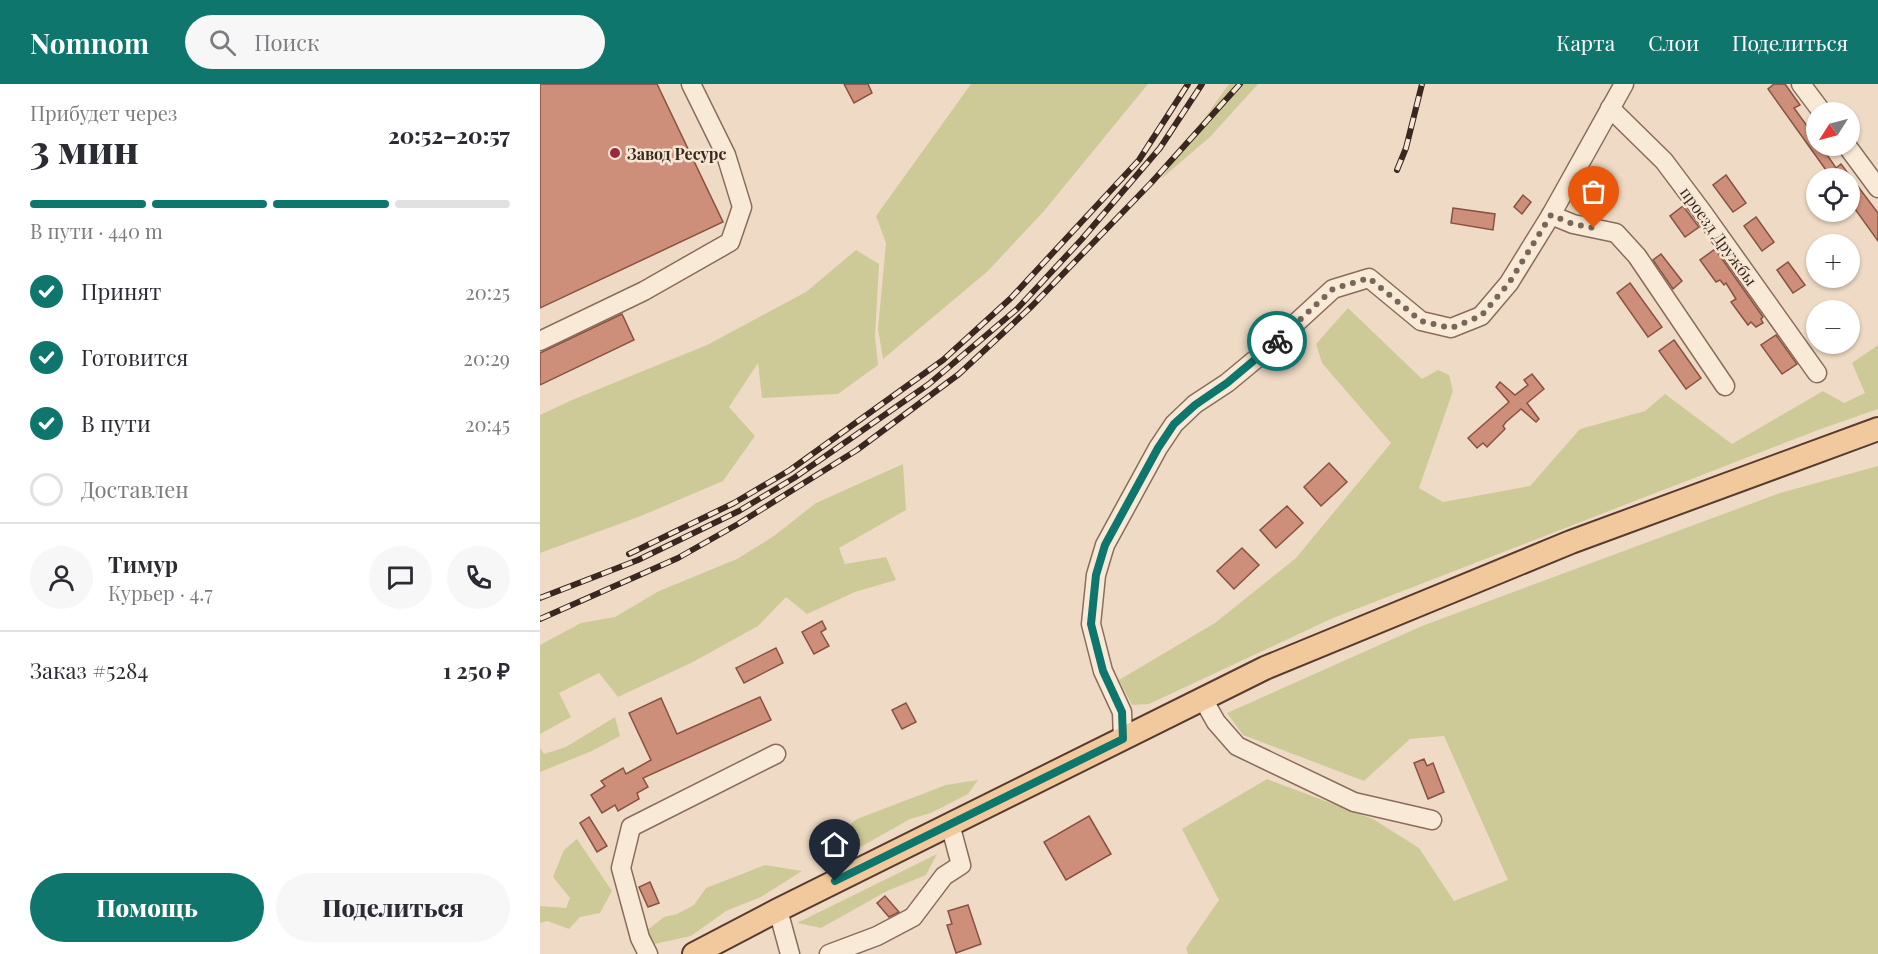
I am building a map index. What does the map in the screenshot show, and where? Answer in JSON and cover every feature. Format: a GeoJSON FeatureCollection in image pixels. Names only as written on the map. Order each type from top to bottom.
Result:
{"type":"FeatureCollection","features":[{"type":"Feature","properties":{"kind":"main road"},"geometry":{"type":"LineString","coordinates":[[694,954],[1265,668],[1560,547],[1878,429]]}},
{"type":"Feature","properties":{"kind":"street"},"geometry":{"type":"LineString","coordinates":[[540,341],[644,291],[730,242],[742,207],[726,155],[692,84]]}},
{"type":"Feature","properties":{"kind":"street"},"geometry":{"type":"LineString","coordinates":[[1123,739],[1122,712],[1103,671],[1091,624],[1096,575],[1105,545],[1158,448],[1174,424],[1262,354],[1333,289],[1369,278],[1421,321],[1451,328],[1481,316],[1509,283],[1551,215],[1624,84]]}},
{"type":"Feature","properties":{"kind":"street"},"geometry":{"type":"LineString","coordinates":[[1801,84],[1814,102]]}},
{"type":"Feature","properties":{"kind":"street","name":"проезд Дружбы"},"geometry":{"type":"LineString","coordinates":[[1610,108],[1664,161],[1817,373]]}},
{"type":"Feature","properties":{"kind":"street"},"geometry":{"type":"LineString","coordinates":[[1854,156],[1878,188]]}},
{"type":"Feature","properties":{"kind":"street"},"geometry":{"type":"LineString","coordinates":[[1551,215],[1573,224],[1616,233],[1637,256],[1725,386]]}},
{"type":"Feature","properties":{"kind":"street"},"geometry":{"type":"LineString","coordinates":[[1203,699],[1216,722],[1237,746],[1354,802],[1432,820]]}},
{"type":"Feature","properties":{"kind":"street"},"geometry":{"type":"LineString","coordinates":[[648,954],[640,938],[621,868],[631,827],[776,754]]}},
{"type":"Feature","properties":{"kind":"street"},"geometry":{"type":"LineString","coordinates":[[829,954],[877,936],[913,917],[944,876],[961,865],[951,824]]}},
{"type":"Feature","properties":{"kind":"street"},"geometry":{"type":"LineString","coordinates":[[778,910],[790,954]]}},
{"type":"Feature","properties":{"kind":"shaded area"},"geometry":{"type":"Polygon","coordinates":[[[971,84],[1148,84],[1044,211],[988,271],[883,359],[878,329],[886,243],[876,216],[971,84]]]}},
{"type":"Feature","properties":{"kind":"shaded area"},"geometry":{"type":"Polygon","coordinates":[[[1229,84],[1258,84],[1210,137],[1161,179],[1229,84]]]}},
{"type":"Feature","properties":{"kind":"shaded area"},"geometry":{"type":"Polygon","coordinates":[[[856,250],[879,264],[875,336],[878,365],[838,394],[762,398],[758,363],[729,407],[755,436],[723,481],[641,516],[540,553],[540,415],[707,345],[806,292],[856,250]]]}},
{"type":"Feature","properties":{"kind":"shaded area"},"geometry":{"type":"Polygon","coordinates":[[[1348,308],[1422,379],[1438,370],[1449,375],[1453,391],[1419,488],[1443,502],[1530,486],[1580,429],[1645,411],[1665,394],[1732,444],[1823,391],[1844,403],[1865,393],[1852,363],[1878,345],[1878,409],[1818,430],[1333,618],[1149,704],[1132,705],[1119,680],[1215,623],[1296,558],[1391,443],[1322,363],[1316,344],[1348,308]]]}},
{"type":"Feature","properties":{"kind":"shaded area"},"geometry":{"type":"Polygon","coordinates":[[[903,464],[906,510],[839,548],[845,564],[886,557],[896,580],[855,592],[807,614],[786,597],[758,626],[693,662],[618,697],[599,673],[559,693],[571,717],[540,734],[540,645],[581,623],[615,617],[659,591],[737,559],[774,536],[816,503],[903,464]]]}},
{"type":"Feature","properties":{"kind":"shaded area"},"geometry":{"type":"Polygon","coordinates":[[[1878,466],[1878,954],[1188,954],[1186,948],[1219,900],[1182,829],[1267,779],[1373,819],[1419,848],[1454,901],[1508,880],[1444,736],[1410,739],[1364,781],[1243,735],[1227,713],[1422,626],[1780,493],[1878,466]]]}},
{"type":"Feature","properties":{"kind":"shaded area"},"geometry":{"type":"Polygon","coordinates":[[[615,717],[620,736],[592,751],[540,772],[540,748],[544,754],[566,747],[615,717]]]}},
{"type":"Feature","properties":{"kind":"shaded area"},"geometry":{"type":"Polygon","coordinates":[[[978,780],[968,794],[931,813],[910,819],[841,858],[824,863],[826,845],[832,835],[857,819],[946,785],[978,780]]]}},
{"type":"Feature","properties":{"kind":"shaded area"},"geometry":{"type":"Polygon","coordinates":[[[577,839],[612,891],[600,913],[580,917],[569,929],[547,921],[540,923],[540,906],[566,908],[570,898],[553,877],[564,850],[577,839]]]}},
{"type":"Feature","properties":{"kind":"shaded area"},"geometry":{"type":"Polygon","coordinates":[[[937,854],[926,875],[887,891],[821,928],[797,923],[937,854]]]}},
{"type":"Feature","properties":{"kind":"shaded area"},"geometry":{"type":"Polygon","coordinates":[[[765,865],[802,871],[761,897],[726,911],[691,936],[654,944],[646,931],[664,917],[677,914],[694,905],[706,888],[765,865]]]}},
{"type":"Feature","properties":{"kind":"building","name":"Завод Ресурс"},"geometry":{"type":"Polygon","coordinates":[[[540,84],[657,84],[723,222],[540,308],[540,84]]]}},
{"type":"Feature","properties":{"kind":"building"},"geometry":{"type":"Polygon","coordinates":[[[844,84],[868,84],[872,93],[854,103],[844,84]]]}},
{"type":"Feature","properties":{"kind":"building"},"geometry":{"type":"Polygon","coordinates":[[[1774,84],[1785,84],[1800,105],[1794,108],[1806,125],[1806,142],[1768,89],[1774,84]]]}},
{"type":"Feature","properties":{"kind":"building"},"geometry":{"type":"Polygon","coordinates":[[[1816,156],[1828,156],[1836,168],[1825,168],[1816,156]]]}},
{"type":"Feature","properties":{"kind":"building"},"geometry":{"type":"Polygon","coordinates":[[[1726,175],[1746,203],[1733,212],[1713,185],[1726,175]]]}},
{"type":"Feature","properties":{"kind":"building"},"geometry":{"type":"Polygon","coordinates":[[[1860,189],[1878,213],[1878,241],[1860,216],[1860,189]]]}},
{"type":"Feature","properties":{"kind":"building"},"geometry":{"type":"Polygon","coordinates":[[[1523,195],[1531,202],[1522,214],[1514,207],[1523,195]]]}},
{"type":"Feature","properties":{"kind":"building"},"geometry":{"type":"Polygon","coordinates":[[[1683,206],[1699,227],[1685,237],[1670,216],[1683,206]]]}},
{"type":"Feature","properties":{"kind":"building"},"geometry":{"type":"Polygon","coordinates":[[[1453,208],[1495,214],[1493,230],[1451,223],[1453,208]]]}},
{"type":"Feature","properties":{"kind":"building"},"geometry":{"type":"Polygon","coordinates":[[[1756,217],[1774,242],[1762,251],[1744,226],[1756,217]]]}},
{"type":"Feature","properties":{"kind":"building"},"geometry":{"type":"Polygon","coordinates":[[[1715,249],[1763,317],[1761,319],[1763,323],[1756,327],[1751,322],[1748,325],[1731,302],[1736,299],[1726,283],[1724,285],[1720,280],[1716,282],[1700,260],[1715,249]]]}},
{"type":"Feature","properties":{"kind":"building"},"geometry":{"type":"Polygon","coordinates":[[[1661,254],[1682,281],[1673,289],[1653,260],[1661,254]]]}},
{"type":"Feature","properties":{"kind":"building"},"geometry":{"type":"Polygon","coordinates":[[[1788,262],[1805,285],[1793,293],[1777,270],[1788,262]]]}},
{"type":"Feature","properties":{"kind":"building"},"geometry":{"type":"Polygon","coordinates":[[[1630,283],[1662,327],[1648,337],[1617,293],[1630,283]]]}},
{"type":"Feature","properties":{"kind":"building"},"geometry":{"type":"Polygon","coordinates":[[[622,314],[634,340],[540,385],[540,353],[622,314]]]}},
{"type":"Feature","properties":{"kind":"building"},"geometry":{"type":"Polygon","coordinates":[[[1776,335],[1797,364],[1782,374],[1761,345],[1776,335]]]}},
{"type":"Feature","properties":{"kind":"building"},"geometry":{"type":"Polygon","coordinates":[[[1674,340],[1701,378],[1686,389],[1659,351],[1674,340]]]}},
{"type":"Feature","properties":{"kind":"building"},"geometry":{"type":"Polygon","coordinates":[[[1532,374],[1544,389],[1527,403],[1539,419],[1536,422],[1521,409],[1506,422],[1503,426],[1505,429],[1487,447],[1483,443],[1477,448],[1468,438],[1509,402],[1496,387],[1500,382],[1515,395],[1528,385],[1524,380],[1532,374]]]}},
{"type":"Feature","properties":{"kind":"building"},"geometry":{"type":"Polygon","coordinates":[[[1329,463],[1347,482],[1321,506],[1304,487],[1329,463]]]}},
{"type":"Feature","properties":{"kind":"building"},"geometry":{"type":"Polygon","coordinates":[[[1287,506],[1303,523],[1276,548],[1260,530],[1287,506]]]}},
{"type":"Feature","properties":{"kind":"building"},"geometry":{"type":"Polygon","coordinates":[[[1242,548],[1259,565],[1234,589],[1217,571],[1242,548]]]}},
{"type":"Feature","properties":{"kind":"building"},"geometry":{"type":"Polygon","coordinates":[[[822,621],[826,629],[821,632],[829,646],[814,654],[802,632],[822,621]]]}},
{"type":"Feature","properties":{"kind":"building"},"geometry":{"type":"Polygon","coordinates":[[[776,648],[783,663],[744,683],[736,668],[776,648]]]}},
{"type":"Feature","properties":{"kind":"building"},"geometry":{"type":"Polygon","coordinates":[[[760,697],[771,720],[643,778],[648,787],[637,793],[639,799],[618,811],[615,805],[602,813],[591,795],[605,786],[601,781],[623,768],[626,774],[651,760],[629,713],[661,698],[677,734],[760,697]]]}},
{"type":"Feature","properties":{"kind":"building"},"geometry":{"type":"Polygon","coordinates":[[[906,703],[916,722],[902,729],[892,710],[906,703]]]}},
{"type":"Feature","properties":{"kind":"building"},"geometry":{"type":"Polygon","coordinates":[[[1424,759],[1427,766],[1433,763],[1444,792],[1428,799],[1414,763],[1424,759]]]}},
{"type":"Feature","properties":{"kind":"building"},"geometry":{"type":"Polygon","coordinates":[[[1089,816],[1111,854],[1066,880],[1044,842],[1089,816]]]}},
{"type":"Feature","properties":{"kind":"building"},"geometry":{"type":"Polygon","coordinates":[[[589,817],[607,846],[597,852],[580,823],[589,817]]]}},
{"type":"Feature","properties":{"kind":"building"},"geometry":{"type":"Polygon","coordinates":[[[650,882],[659,903],[648,907],[639,887],[650,882]]]}},
{"type":"Feature","properties":{"kind":"building"},"geometry":{"type":"Polygon","coordinates":[[[885,896],[899,912],[889,917],[877,903],[885,896]]]}},
{"type":"Feature","properties":{"kind":"building"},"geometry":{"type":"Polygon","coordinates":[[[968,905],[981,944],[956,953],[947,925],[952,924],[948,911],[968,905]]]}},
{"type":"Feature","properties":{"kind":"railway"},"geometry":{"type":"LineString","coordinates":[[629,554],[734,503],[790,470],[943,360],[1011,298],[1139,160],[1188,84]]}},
{"type":"Feature","properties":{"kind":"railway"},"geometry":{"type":"LineString","coordinates":[[540,598],[638,560],[739,511],[794,478],[929,384],[1017,309],[1082,239],[1160,148],[1202,84]]}},
{"type":"Feature","properties":{"kind":"railway"},"geometry":{"type":"LineString","coordinates":[[540,619],[678,558],[738,524],[857,450],[959,374],[1032,306],[1151,183],[1240,84]]}},
{"type":"Feature","properties":{"kind":"railway"},"geometry":{"type":"LineString","coordinates":[[1397,170],[1406,148],[1422,84]]}},
{"type":"Feature","properties":{"kind":"way so far"},"geometry":{"type":"LineString","coordinates":[[1277,341],[1333,289],[1369,278],[1421,321],[1451,328],[1481,316],[1509,283],[1551,215],[1573,224],[1594,228]]}},
{"type":"Feature","properties":{"kind":"place","name":"Завод Ресурс"},"geometry":{"type":"Point","coordinates":[615,153]}},
{"type":"Feature","properties":{"kind":"route"},"geometry":{"type":"LineString","coordinates":[[835,881],[1123,739],[1122,712],[1103,671],[1091,624],[1096,575],[1105,545],[1158,448],[1174,424],[1277,341]]}}]}
